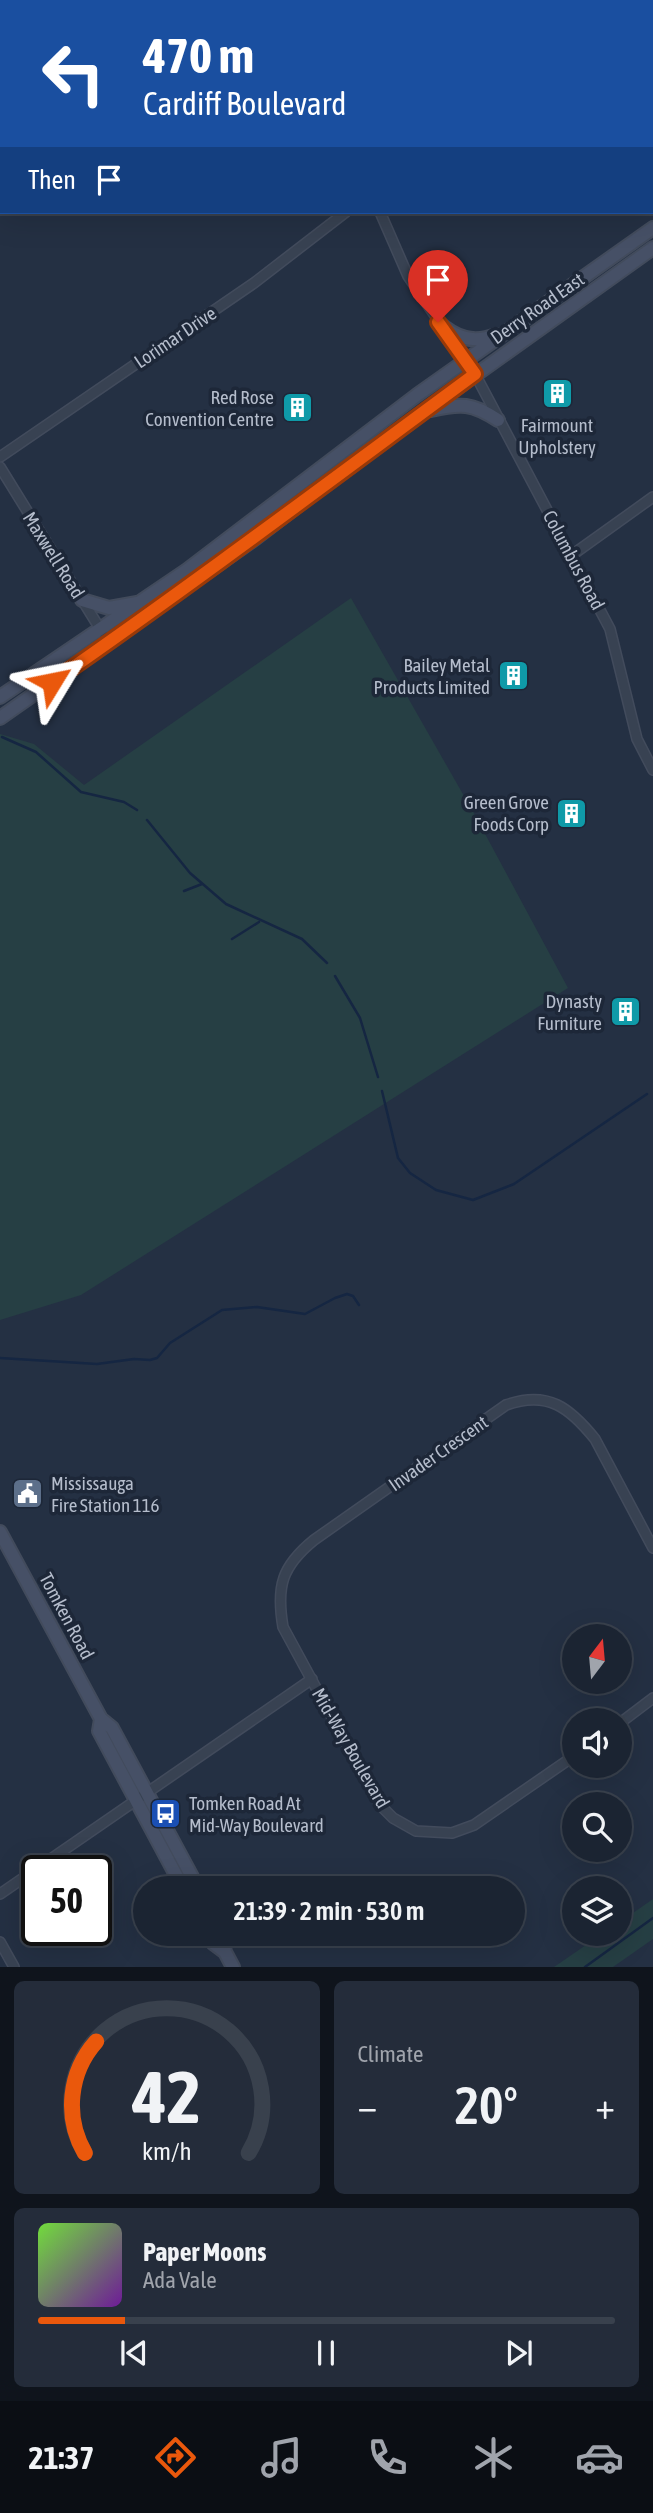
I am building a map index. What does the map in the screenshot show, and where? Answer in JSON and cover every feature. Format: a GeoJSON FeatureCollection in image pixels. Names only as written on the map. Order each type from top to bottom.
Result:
{"type":"FeatureCollection","features":[{"type":"Feature","properties":{"kind":"main road","name":"Derry Road East"},"geometry":{"type":"LineString","coordinates":[[0,697],[141,603],[417,395],[653,228]]}},
{"type":"Feature","properties":{"kind":"main road","name":"Derry Road East"},"geometry":{"type":"LineString","coordinates":[[0,718],[256,538],[424,411],[653,248]]}},
{"type":"Feature","properties":{"kind":"main road"},"geometry":{"type":"LineString","coordinates":[[438,322],[450,333],[467,339],[485,339],[506,331]]}},
{"type":"Feature","properties":{"kind":"main road"},"geometry":{"type":"LineString","coordinates":[[424,411],[465,404],[481,409],[498,420]]}},
{"type":"Feature","properties":{"kind":"main road"},"geometry":{"type":"LineString","coordinates":[[82,600],[108,608],[141,603]]}},
{"type":"Feature","properties":{"kind":"main road","name":"Tomken Road"},"geometry":{"type":"LineString","coordinates":[[0,1532],[101,1719],[99,1731],[191,1876]]}},
{"type":"Feature","properties":{"kind":"main road","name":"Tomken Road"},"geometry":{"type":"LineString","coordinates":[[142,1797],[178,1876]]}},
{"type":"Feature","properties":{"kind":"main road"},"geometry":{"type":"LineString","coordinates":[[217,1946],[225,1952]]}},
{"type":"Feature","properties":{"kind":"main road"},"geometry":{"type":"LineString","coordinates":[[224,1946],[233,1967]]}},
{"type":"Feature","properties":{"kind":"street","name":"Lorimar Drive"},"geometry":{"type":"LineString","coordinates":[[0,457],[251,284],[343,214]]}},
{"type":"Feature","properties":{"kind":"street","name":"Columbus Road"},"geometry":{"type":"LineString","coordinates":[[381,214],[408,276],[475,374],[610,629],[637,739],[653,770]]}},
{"type":"Feature","properties":{"kind":"street","name":"Maxwell Road"},"geometry":{"type":"LineString","coordinates":[[0,467],[108,642]]}},
{"type":"Feature","properties":{"kind":"street"},"geometry":{"type":"LineString","coordinates":[[572,555],[653,497]]}},
{"type":"Feature","properties":{"kind":"street","name":"Invader Crescent"},"geometry":{"type":"LineString","coordinates":[[312,1679],[283,1627],[280,1596],[283,1578],[289,1565],[299,1552],[314,1540],[506,1405],[521,1400],[536,1401],[554,1403],[570,1410],[595,1439],[653,1548]]}},
{"type":"Feature","properties":{"kind":"street","name":"Mid-Way Boulevard"},"geometry":{"type":"LineString","coordinates":[[0,1894],[312,1679],[379,1804],[393,1818],[416,1831],[452,1833],[474,1825],[562,1764]]}},
{"type":"Feature","properties":{"kind":"street"},"geometry":{"type":"LineString","coordinates":[[632,1714],[653,1698]]}},
{"type":"Feature","properties":{"kind":"street"},"geometry":{"type":"LineString","coordinates":[[0,1942],[14,1967]]}},
{"type":"Feature","properties":{"kind":"green space"},"geometry":{"type":"Polygon","coordinates":[[[351,598],[476,817],[568,988],[81,1295],[0,1320],[0,734],[34,744],[84,785],[351,598]]]}},
{"type":"Feature","properties":{"kind":"green space"},"geometry":{"type":"Polygon","coordinates":[[[653,1899],[653,1939],[613,1967],[554,1967],[585,1946],[632,1946],[632,1914],[653,1899]]]}},
{"type":"Feature","properties":{"kind":"waterway"},"geometry":{"type":"LineString","coordinates":[[2,737],[36,752],[81,792],[124,802],[137,810]]}},
{"type":"Feature","properties":{"kind":"waterway"},"geometry":{"type":"LineString","coordinates":[[147,820],[190,873],[226,904],[302,939],[327,963]]}},
{"type":"Feature","properties":{"kind":"waterway"},"geometry":{"type":"LineString","coordinates":[[184,891],[202,884]]}},
{"type":"Feature","properties":{"kind":"waterway"},"geometry":{"type":"LineString","coordinates":[[232,939],[259,922]]}},
{"type":"Feature","properties":{"kind":"waterway"},"geometry":{"type":"LineString","coordinates":[[335,976],[360,1018],[378,1077]]}},
{"type":"Feature","properties":{"kind":"waterway"},"geometry":{"type":"LineString","coordinates":[[382,1091],[398,1158],[410,1173],[436,1190],[473,1200],[514,1184],[647,1094]]}},
{"type":"Feature","properties":{"kind":"waterway"},"geometry":{"type":"LineString","coordinates":[[0,1358],[97,1364],[134,1359],[150,1360],[157,1358],[170,1343],[222,1310],[257,1307],[305,1314],[347,1294],[353,1296],[359,1305]]}},
{"type":"Feature","properties":{"kind":"waterway"},"geometry":{"type":"LineString","coordinates":[[585,1967],[653,1918]]}},
{"type":"Feature","properties":{"kind":"place","name":"Fairmount Upholstery"},"geometry":{"type":"Point","coordinates":[557,394]}},
{"type":"Feature","properties":{"kind":"place","name":"Red Rose Convention Centre"},"geometry":{"type":"Point","coordinates":[297,408]}},
{"type":"Feature","properties":{"kind":"place","name":"Bailey Metal Products Limited"},"geometry":{"type":"Point","coordinates":[513,676]}},
{"type":"Feature","properties":{"kind":"place","name":"Green Grove Foods Corp"},"geometry":{"type":"Point","coordinates":[572,813]}},
{"type":"Feature","properties":{"kind":"place","name":"Dynasty Furniture"},"geometry":{"type":"Point","coordinates":[625,1012]}},
{"type":"Feature","properties":{"kind":"place","name":"Mississauga Fire Station 116"},"geometry":{"type":"Point","coordinates":[28,1494]}},
{"type":"Feature","properties":{"kind":"place","name":"Tomken Road At Mid-Way Boulevard"},"geometry":{"type":"Point","coordinates":[166,1814]}},
{"type":"Feature","properties":{"kind":"route"},"geometry":{"type":"LineString","coordinates":[[52,682],[256,538],[475,374],[438,322]]}}]}
